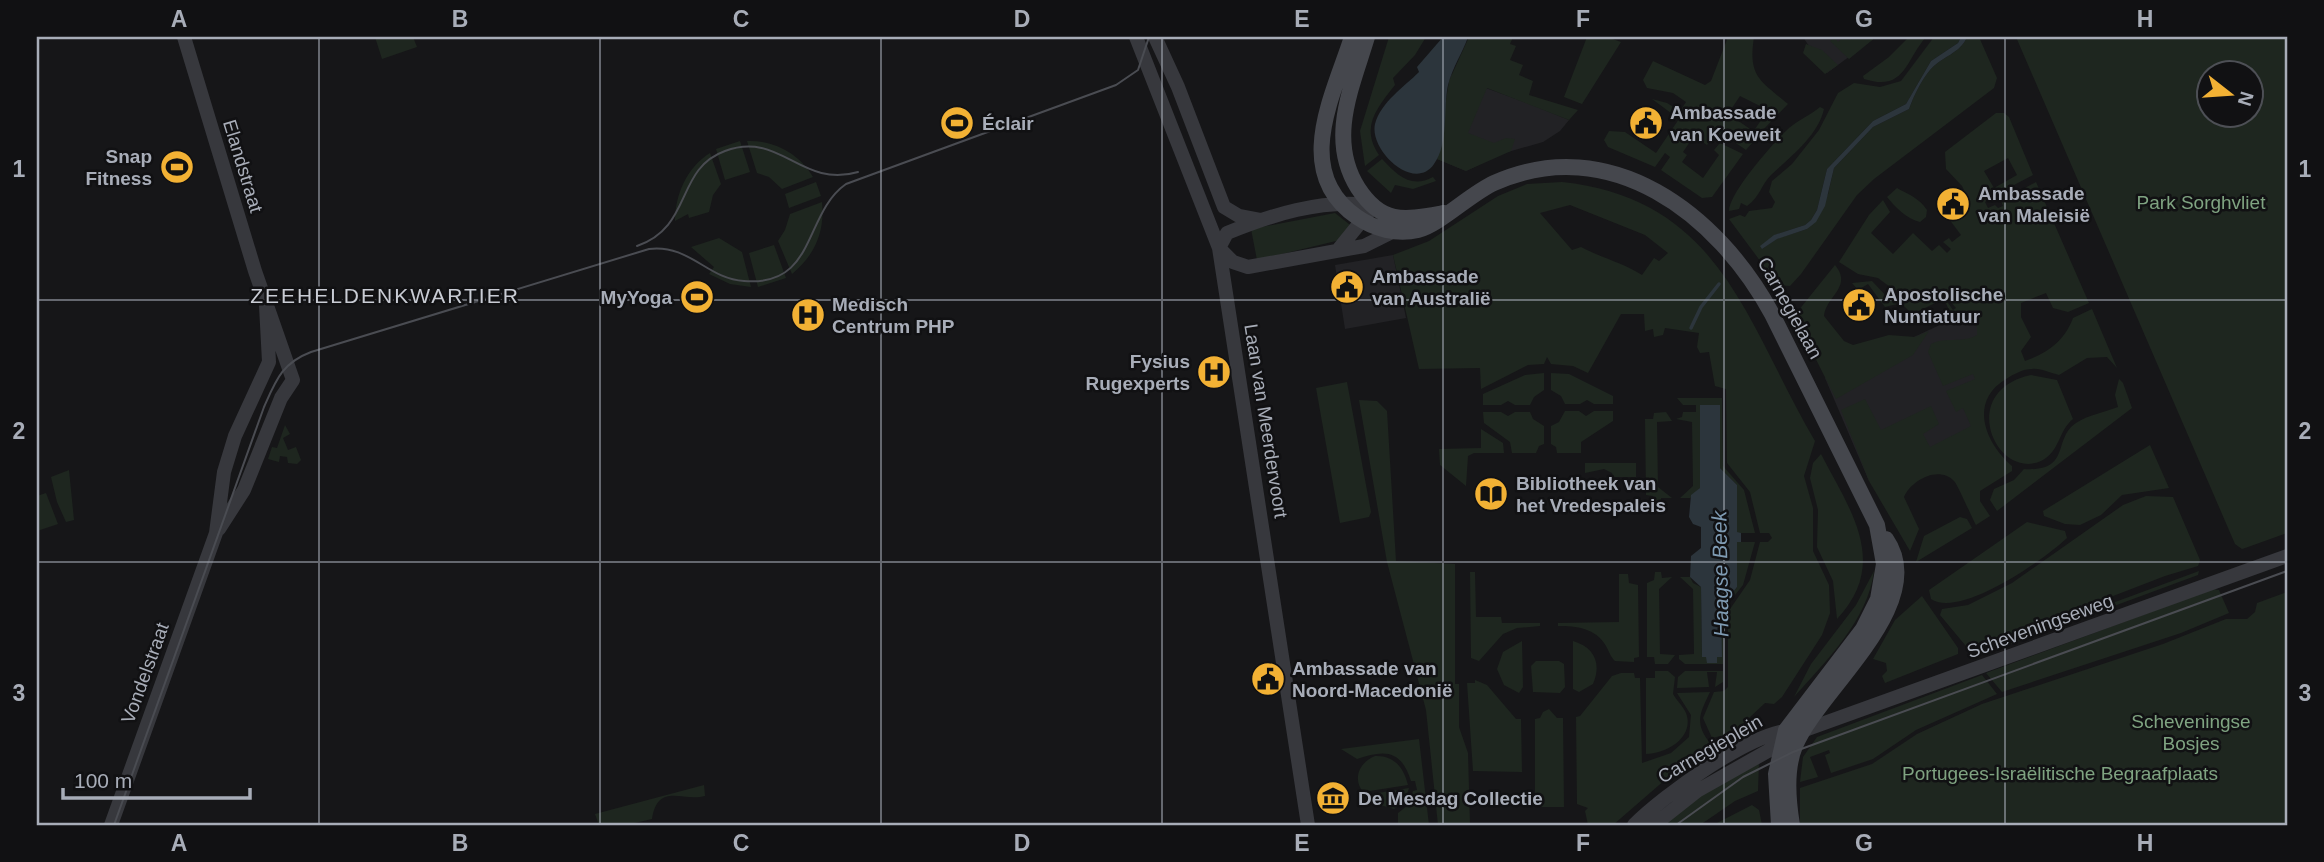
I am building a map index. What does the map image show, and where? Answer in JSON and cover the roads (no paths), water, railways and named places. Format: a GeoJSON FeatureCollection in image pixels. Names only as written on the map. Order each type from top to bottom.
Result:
{"type":"FeatureCollection","features":[{"type":"Feature","properties":{"kind":"main road","name":"Carnegielaan"},"geometry":{"type":"LineString","coordinates":[[1352,37],[1320,135],[1324,170],[1341,202],[1404,219],[1446,213]]}},
{"type":"Feature","properties":{"kind":"main road"},"geometry":{"type":"LineString","coordinates":[[1367,37],[1347,103],[1342,149],[1351,177],[1368,211]]}},
{"type":"Feature","properties":{"kind":"main road","name":"Carnegielaan"},"geometry":{"type":"LineString","coordinates":[[1368,211],[1394,231],[1421,230],[1493,183],[1529,170],[1570,165],[1634,180],[1688,212],[1735,256],[1755,281],[1894,554],[1897,586],[1871,637],[1805,730],[1791,760],[1789,806],[1792,825]]}},
{"type":"Feature","properties":{"kind":"main road","name":"Carnegielaan"},"geometry":{"type":"LineString","coordinates":[[1784,736],[1873,613],[1884,564],[1877,525]]}},
{"type":"Feature","properties":{"kind":"main road"},"geometry":{"type":"LineString","coordinates":[[1779,825],[1776,774],[1784,736]]}},
{"type":"Feature","properties":{"kind":"street","name":"Elandstraat"},"geometry":{"type":"LineString","coordinates":[[184,37],[266,306],[293,380]]}},
{"type":"Feature","properties":{"kind":"street","name":"Laan van Meerdervoort"},"geometry":{"type":"LineString","coordinates":[[1136,37],[1219,248],[1308,825]]}},
{"type":"Feature","properties":{"kind":"street"},"geometry":{"type":"LineString","coordinates":[[1155,37],[1178,88],[1224,207],[1239,216],[1260,220]]}},
{"type":"Feature","properties":{"kind":"street"},"geometry":{"type":"LineString","coordinates":[[1219,248],[1227,233],[1260,220],[1341,202]]}},
{"type":"Feature","properties":{"kind":"street"},"geometry":{"type":"LineString","coordinates":[[1338,250],[1368,211]]}},
{"type":"Feature","properties":{"kind":"street","name":"Carnegielaan"},"geometry":{"type":"LineString","coordinates":[[1219,248],[1233,262],[1248,267],[1364,246],[1394,231]]}},
{"type":"Feature","properties":{"kind":"street","name":"Elandstraat"},"geometry":{"type":"LineString","coordinates":[[266,306],[270,358]]}},
{"type":"Feature","properties":{"kind":"street","name":"Vondelstraat"},"geometry":{"type":"LineString","coordinates":[[111,825],[216,533],[224,472],[235,436],[270,358]]}},
{"type":"Feature","properties":{"kind":"street","name":"Vondelstraat"},"geometry":{"type":"LineString","coordinates":[[216,533],[244,490],[281,398],[293,380]]}},
{"type":"Feature","properties":{"kind":"street","name":"Scheveningseweg"},"geometry":{"type":"LineString","coordinates":[[1805,730],[2287,556]]}},
{"type":"Feature","properties":{"kind":"street","name":"Carnegieplein"},"geometry":{"type":"LineString","coordinates":[[1634,825],[1666,796],[1716,764],[1805,730]]}},
{"type":"Feature","properties":{"kind":"street","name":"Carnegieplein"},"geometry":{"type":"LineString","coordinates":[[1654,825],[1698,791],[1784,736]]}},
{"type":"Feature","properties":{"kind":"water"},"geometry":{"type":"Polygon","coordinates":[[[1443,37],[1468,37],[1448,85],[1444,137],[1439,156],[1425,172],[1415,174],[1395,165],[1386,156],[1375,134],[1375,124],[1382,109],[1419,72],[1417,67],[1443,37]]]}},
{"type":"Feature","properties":{"kind":"water"},"geometry":{"type":"Polygon","coordinates":[[[1961,37],[1967,37],[1956,51],[1930,70],[1909,109],[1873,127],[1834,168],[1825,206],[1816,222],[1807,229],[1777,239],[1762,249],[1760,246],[1774,235],[1805,225],[1811,220],[1817,210],[1827,169],[1873,121],[1906,104],[1931,61],[1958,43],[1961,37]]]}},
{"type":"Feature","properties":{"kind":"water"},"geometry":{"type":"Polygon","coordinates":[[[1700,405],[1720,405],[1720,468],[1737,485],[1737,532],[1741,533],[1741,542],[1737,542],[1737,587],[1721,608],[1722,657],[1717,657],[1717,663],[1707,663],[1706,657],[1702,657],[1701,587],[1690,577],[1691,556],[1701,548],[1701,527],[1693,524],[1689,517],[1691,495],[1700,488],[1700,405]]]}},
{"type":"Feature","properties":{"kind":"waterway","name":"Haagse Beek"},"geometry":{"type":"LineString","coordinates":[[1691,328],[1701,307],[1719,284]]}},
{"type":"Feature","properties":{"kind":"tram line"},"geometry":{"type":"LineString","coordinates":[[114,825],[264,407],[276,381],[293,361],[311,352],[649,249],[663,249],[687,256],[731,279],[768,280],[785,273],[797,261],[832,197],[846,184],[1116,85],[1138,70],[1149,37]]}},
{"type":"Feature","properties":{"kind":"tram line"},"geometry":{"type":"LineString","coordinates":[[637,246],[655,237],[667,226],[698,171],[709,159],[725,151],[744,147],[761,148],[821,173],[838,175],[858,172]]}},
{"type":"Feature","properties":{"kind":"tram line"},"geometry":{"type":"LineString","coordinates":[[1676,825],[1743,777],[1793,752],[2287,571]]}},
{"type":"Feature","properties":{"kind":"place","name":"Éclair"},"geometry":{"type":"Point","coordinates":[957,123]}},
{"type":"Feature","properties":{"kind":"place","name":"Ambassade van Koeweit"},"geometry":{"type":"Point","coordinates":[1646,123]}},
{"type":"Feature","properties":{"kind":"place","name":"Snap Fitness"},"geometry":{"type":"Point","coordinates":[177,167]}},
{"type":"Feature","properties":{"kind":"place","name":"Ambassade van Maleisië"},"geometry":{"type":"Point","coordinates":[1953,204]}},
{"type":"Feature","properties":{"kind":"place","name":"Ambassade van Australië"},"geometry":{"type":"Point","coordinates":[1347,287]}},
{"type":"Feature","properties":{"kind":"place","name":"MyYoga"},"geometry":{"type":"Point","coordinates":[697,297]}},
{"type":"Feature","properties":{"kind":"place","name":"Apostolische Nuntiatuur"},"geometry":{"type":"Point","coordinates":[1859,305]}},
{"type":"Feature","properties":{"kind":"place","name":"Medisch Centrum PHP"},"geometry":{"type":"Point","coordinates":[808,315]}},
{"type":"Feature","properties":{"kind":"place","name":"Fysius Rugexperts"},"geometry":{"type":"Point","coordinates":[1214,372]}},
{"type":"Feature","properties":{"kind":"place","name":"Bibliotheek van het Vredespaleis"},"geometry":{"type":"Point","coordinates":[1491,494]}},
{"type":"Feature","properties":{"kind":"place","name":"Ambassade van Noord-Macedonië"},"geometry":{"type":"Point","coordinates":[1268,679]}},
{"type":"Feature","properties":{"kind":"place","name":"De Mesdag Collectie"},"geometry":{"type":"Point","coordinates":[1333,798]}},
{"type":"Feature","properties":{"kind":"district","name":"ZEEHELDENKWARTIER"},"geometry":{"type":"Point","coordinates":[385,295]}},
{"type":"Feature","properties":{"kind":"park label","name":"Park Sorghvliet"},"geometry":{"type":"Point","coordinates":[2201,202]}},
{"type":"Feature","properties":{"kind":"park label","name":"Scheveningse Bosjes"},"geometry":{"type":"Point","coordinates":[2191,732]}},
{"type":"Feature","properties":{"kind":"park label","name":"Portugees-Israëlitische Begraafplaats"},"geometry":{"type":"Point","coordinates":[2060,773]}}]}
